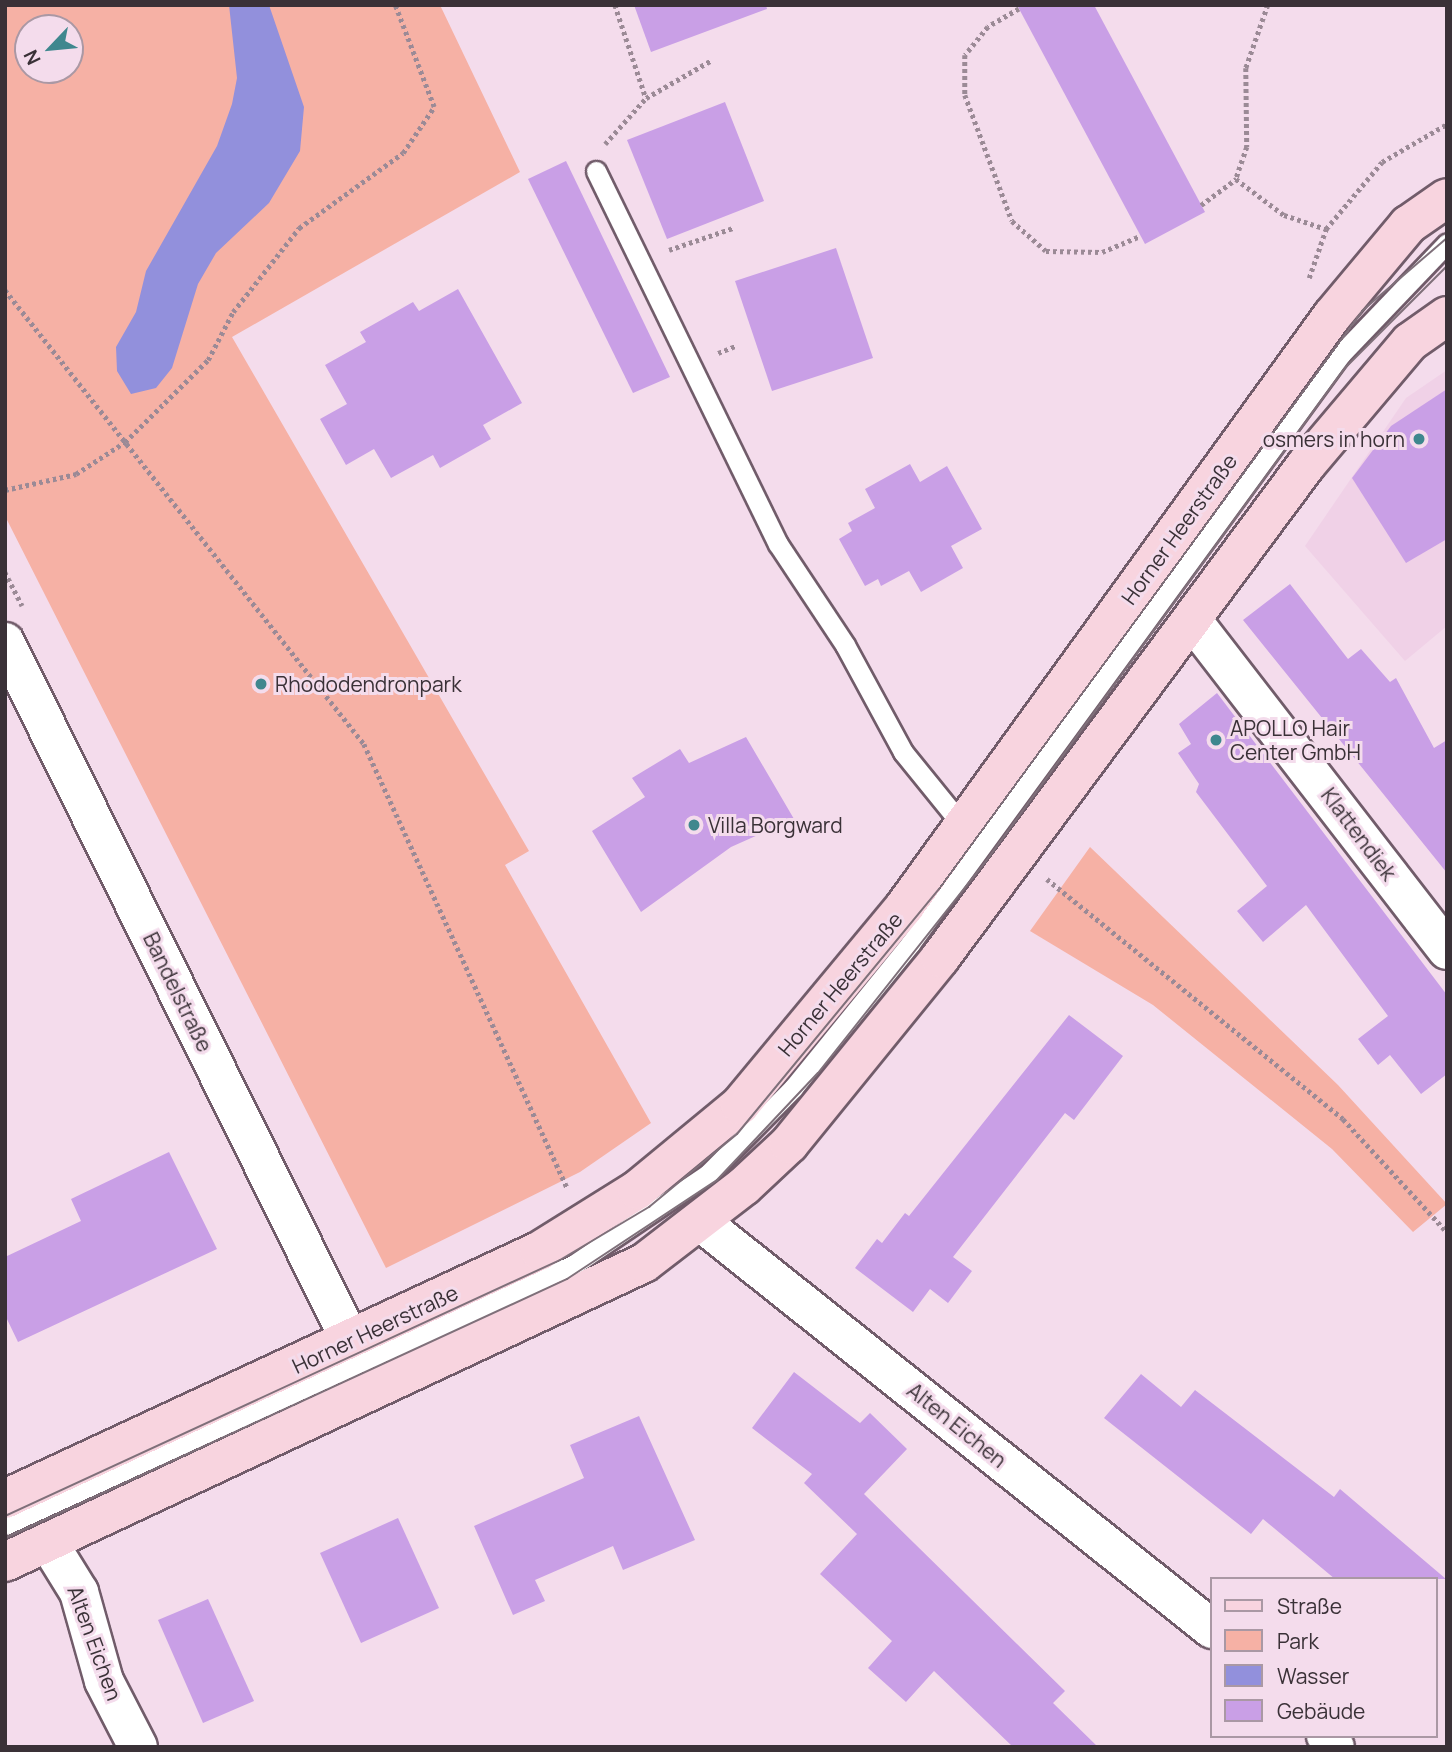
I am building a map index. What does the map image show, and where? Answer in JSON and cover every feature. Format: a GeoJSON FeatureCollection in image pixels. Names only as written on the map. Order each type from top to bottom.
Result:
{"type":"FeatureCollection","features":[{"type":"Feature","properties":{"kind":"main road","name":"Horner Heerstraße"},"geometry":{"type":"LineString","coordinates":[[5,1499],[351,1342],[584,1224],[740,1105],[963,826],[1321,332],[1408,225],[1447,198]]}},
{"type":"Feature","properties":{"kind":"main road"},"geometry":{"type":"LineString","coordinates":[[5,1562],[585,1293],[702,1223],[789,1144],[1019,856],[1192,620],[1383,371],[1447,316]]}},
{"type":"Feature","properties":{"kind":"street","name":"Klattendiek"},"geometry":{"type":"LineString","coordinates":[[1192,620],[1447,950]]}},
{"type":"Feature","properties":{"kind":"street","name":"Bandelstraße"},"geometry":{"type":"LineString","coordinates":[[5,642],[351,1342]]}},
{"type":"Feature","properties":{"kind":"street","name":"Alten Eichen"},"geometry":{"type":"LineString","coordinates":[[702,1223],[1210,1627]]}},
{"type":"Feature","properties":{"kind":"street","name":"Alten Eichen"},"geometry":{"type":"LineString","coordinates":[[48,1542],[79,1592],[104,1681],[138,1747]]}},
{"type":"Feature","properties":{"kind":"lane"},"geometry":{"type":"LineString","coordinates":[[596,171],[778,544],[845,645],[903,752],[963,826]]}},
{"type":"Feature","properties":{"kind":"lane"},"geometry":{"type":"LineString","coordinates":[[5,1525],[573,1265],[708,1174],[793,1088],[910,944],[1341,354],[1447,243]]}},
{"type":"Feature","properties":{"kind":"lane"},"geometry":{"type":"LineString","coordinates":[[1428,264],[1447,253]]}},
{"type":"Feature","properties":{"kind":"path"},"geometry":{"type":"LineString","coordinates":[[5,490],[76,474],[125,442],[208,360],[233,312],[299,228],[402,153],[434,107],[395,5]]}},
{"type":"Feature","properties":{"kind":"path"},"geometry":{"type":"LineString","coordinates":[[615,5],[646,98]]}},
{"type":"Feature","properties":{"kind":"path"},"geometry":{"type":"LineString","coordinates":[[1201,205],[1236,179],[1247,147],[1246,68],[1268,5]]}},
{"type":"Feature","properties":{"kind":"path"},"geometry":{"type":"LineString","coordinates":[[1019,9],[988,27],[965,55],[965,95],[1012,221],[1046,251],[1102,252],[1140,236]]}},
{"type":"Feature","properties":{"kind":"path"},"geometry":{"type":"LineString","coordinates":[[596,171],[607,138],[646,98],[710,61]]}},
{"type":"Feature","properties":{"kind":"path"},"geometry":{"type":"LineString","coordinates":[[1321,332],[1308,280],[1326,229],[1382,162],[1447,124]]}},
{"type":"Feature","properties":{"kind":"path"},"geometry":{"type":"LineString","coordinates":[[1236,179],[1284,215],[1326,229]]}},
{"type":"Feature","properties":{"kind":"path"},"geometry":{"type":"LineString","coordinates":[[639,261],[733,228]]}},
{"type":"Feature","properties":{"kind":"path"},"geometry":{"type":"LineString","coordinates":[[5,290],[364,744],[584,1224]]}},
{"type":"Feature","properties":{"kind":"path"},"geometry":{"type":"LineString","coordinates":[[1019,856],[1343,1119],[1447,1232]]}},
{"type":"Feature","properties":{"kind":"shaded area"},"geometry":{"type":"Polygon","coordinates":[[[1447,370],[1447,626],[1405,661],[1305,546],[1406,398],[1447,370]]]}},
{"type":"Feature","properties":{"kind":"green space","name":"Rhododendronpark"},"geometry":{"type":"Polygon","coordinates":[[[5,5],[440,5],[520,172],[232,337],[529,851],[505,865],[651,1123],[580,1172],[386,1268],[5,516],[5,5]]]}},
{"type":"Feature","properties":{"kind":"green space"},"geometry":{"type":"Polygon","coordinates":[[[1090,847],[1338,1085],[1447,1204],[1413,1232],[1332,1149],[1153,1005],[1030,931],[1090,847]]]}},
{"type":"Feature","properties":{"kind":"water"},"geometry":{"type":"Polygon","coordinates":[[[229,5],[269,5],[304,107],[300,151],[269,203],[216,253],[198,284],[172,368],[156,388],[131,394],[117,371],[116,347],[136,312],[146,271],[217,146],[232,104],[237,78],[229,5]]]}},
{"type":"Feature","properties":{"kind":"building"},"geometry":{"type":"Polygon","coordinates":[[[634,5],[766,5],[767,9],[651,52],[634,5]]]}},
{"type":"Feature","properties":{"kind":"building"},"geometry":{"type":"Polygon","coordinates":[[[1017,5],[1094,5],[1205,212],[1145,244],[1017,5]]]}},
{"type":"Feature","properties":{"kind":"building"},"geometry":{"type":"Polygon","coordinates":[[[725,102],[764,201],[667,239],[627,140],[725,102]]]}},
{"type":"Feature","properties":{"kind":"building"},"geometry":{"type":"Polygon","coordinates":[[[566,161],[670,377],[633,393],[528,179],[566,161]]]}},
{"type":"Feature","properties":{"kind":"building"},"geometry":{"type":"Polygon","coordinates":[[[836,248],[873,358],[772,391],[735,281],[836,248]]]}},
{"type":"Feature","properties":{"kind":"building"},"geometry":{"type":"Polygon","coordinates":[[[458,289],[522,403],[483,425],[491,439],[440,468],[433,455],[391,478],[374,449],[346,465],[320,419],[347,404],[325,365],[366,342],[360,332],[413,302],[419,311],[458,289]]]}},
{"type":"Feature","properties":{"kind":"building"},"geometry":{"type":"Polygon","coordinates":[[[1447,389],[1447,539],[1406,563],[1352,478],[1391,426],[1447,389]]]}},
{"type":"Feature","properties":{"kind":"building"},"geometry":{"type":"Polygon","coordinates":[[[910,464],[920,482],[947,466],[982,529],[951,546],[963,568],[921,592],[909,571],[881,586],[878,579],[865,586],[839,539],[852,531],[848,523],[875,508],[865,489],[910,464]]]}},
{"type":"Feature","properties":{"kind":"building"},"geometry":{"type":"Polygon","coordinates":[[[1290,584],[1348,659],[1361,649],[1390,682],[1396,678],[1434,748],[1447,740],[1447,873],[1243,620],[1290,584]]]}},
{"type":"Feature","properties":{"kind":"building"},"geometry":{"type":"Polygon","coordinates":[[[1217,693],[1447,995],[1447,1074],[1421,1094],[1390,1055],[1378,1065],[1358,1039],[1388,1016],[1306,905],[1263,942],[1237,911],[1267,886],[1196,792],[1199,784],[1178,753],[1191,744],[1179,724],[1217,693]]]}},
{"type":"Feature","properties":{"kind":"building","name":"Villa Borgward"},"geometry":{"type":"Polygon","coordinates":[[[746,737],[794,819],[731,847],[641,912],[592,831],[645,797],[632,778],[680,749],[689,763],[746,737]]]}},
{"type":"Feature","properties":{"kind":"building"},"geometry":{"type":"Polygon","coordinates":[[[1069,1015],[1123,1056],[1074,1120],[1065,1113],[953,1257],[972,1271],[948,1303],[930,1289],[913,1312],[855,1268],[877,1239],[882,1243],[905,1213],[909,1216],[1069,1015]]]}},
{"type":"Feature","properties":{"kind":"building"},"geometry":{"type":"Polygon","coordinates":[[[169,1152],[217,1249],[18,1342],[5,1315],[5,1257],[81,1221],[71,1199],[169,1152]]]}},
{"type":"Feature","properties":{"kind":"building"},"geometry":{"type":"Polygon","coordinates":[[[794,1372],[860,1423],[870,1413],[907,1449],[864,1494],[1065,1691],[1053,1703],[1098,1747],[1013,1747],[934,1671],[906,1702],[868,1668],[892,1641],[820,1574],[857,1534],[804,1483],[812,1474],[752,1428],[794,1372]]]}},
{"type":"Feature","properties":{"kind":"building"},"geometry":{"type":"Polygon","coordinates":[[[1141,1374],[1181,1407],[1195,1390],[1334,1497],[1340,1489],[1446,1579],[1333,1577],[1263,1519],[1251,1534],[1104,1418],[1141,1374]]]}},
{"type":"Feature","properties":{"kind":"building"},"geometry":{"type":"Polygon","coordinates":[[[639,1416],[695,1540],[623,1570],[613,1546],[535,1580],[545,1601],[513,1615],[474,1526],[584,1478],[570,1445],[639,1416]]]}},
{"type":"Feature","properties":{"kind":"building"},"geometry":{"type":"Polygon","coordinates":[[[398,1518],[439,1608],[361,1643],[320,1553],[398,1518]]]}},
{"type":"Feature","properties":{"kind":"building"},"geometry":{"type":"Polygon","coordinates":[[[208,1599],[254,1701],[203,1723],[158,1620],[208,1599]]]}},
{"type":"Feature","properties":{"kind":"tram line"},"geometry":{"type":"LineString","coordinates":[[5,1516],[560,1260],[649,1207],[737,1134],[939,889],[1363,310],[1447,238]]}},
{"type":"Feature","properties":{"kind":"tram line"},"geometry":{"type":"LineString","coordinates":[[5,1538],[567,1279],[717,1180],[818,1073],[986,861],[1344,369],[1447,266]]}},
{"type":"Feature","properties":{"kind":"place","name":"osmers in horn"},"geometry":{"type":"Point","coordinates":[1419,439]}},
{"type":"Feature","properties":{"kind":"place","name":"Rhododendronpark"},"geometry":{"type":"Point","coordinates":[261,684]}},
{"type":"Feature","properties":{"kind":"place","name":"APOLLO Hair Center GmbH"},"geometry":{"type":"Point","coordinates":[1216,740]}},
{"type":"Feature","properties":{"kind":"place","name":"Villa Borgward"},"geometry":{"type":"Point","coordinates":[694,825]}}]}
